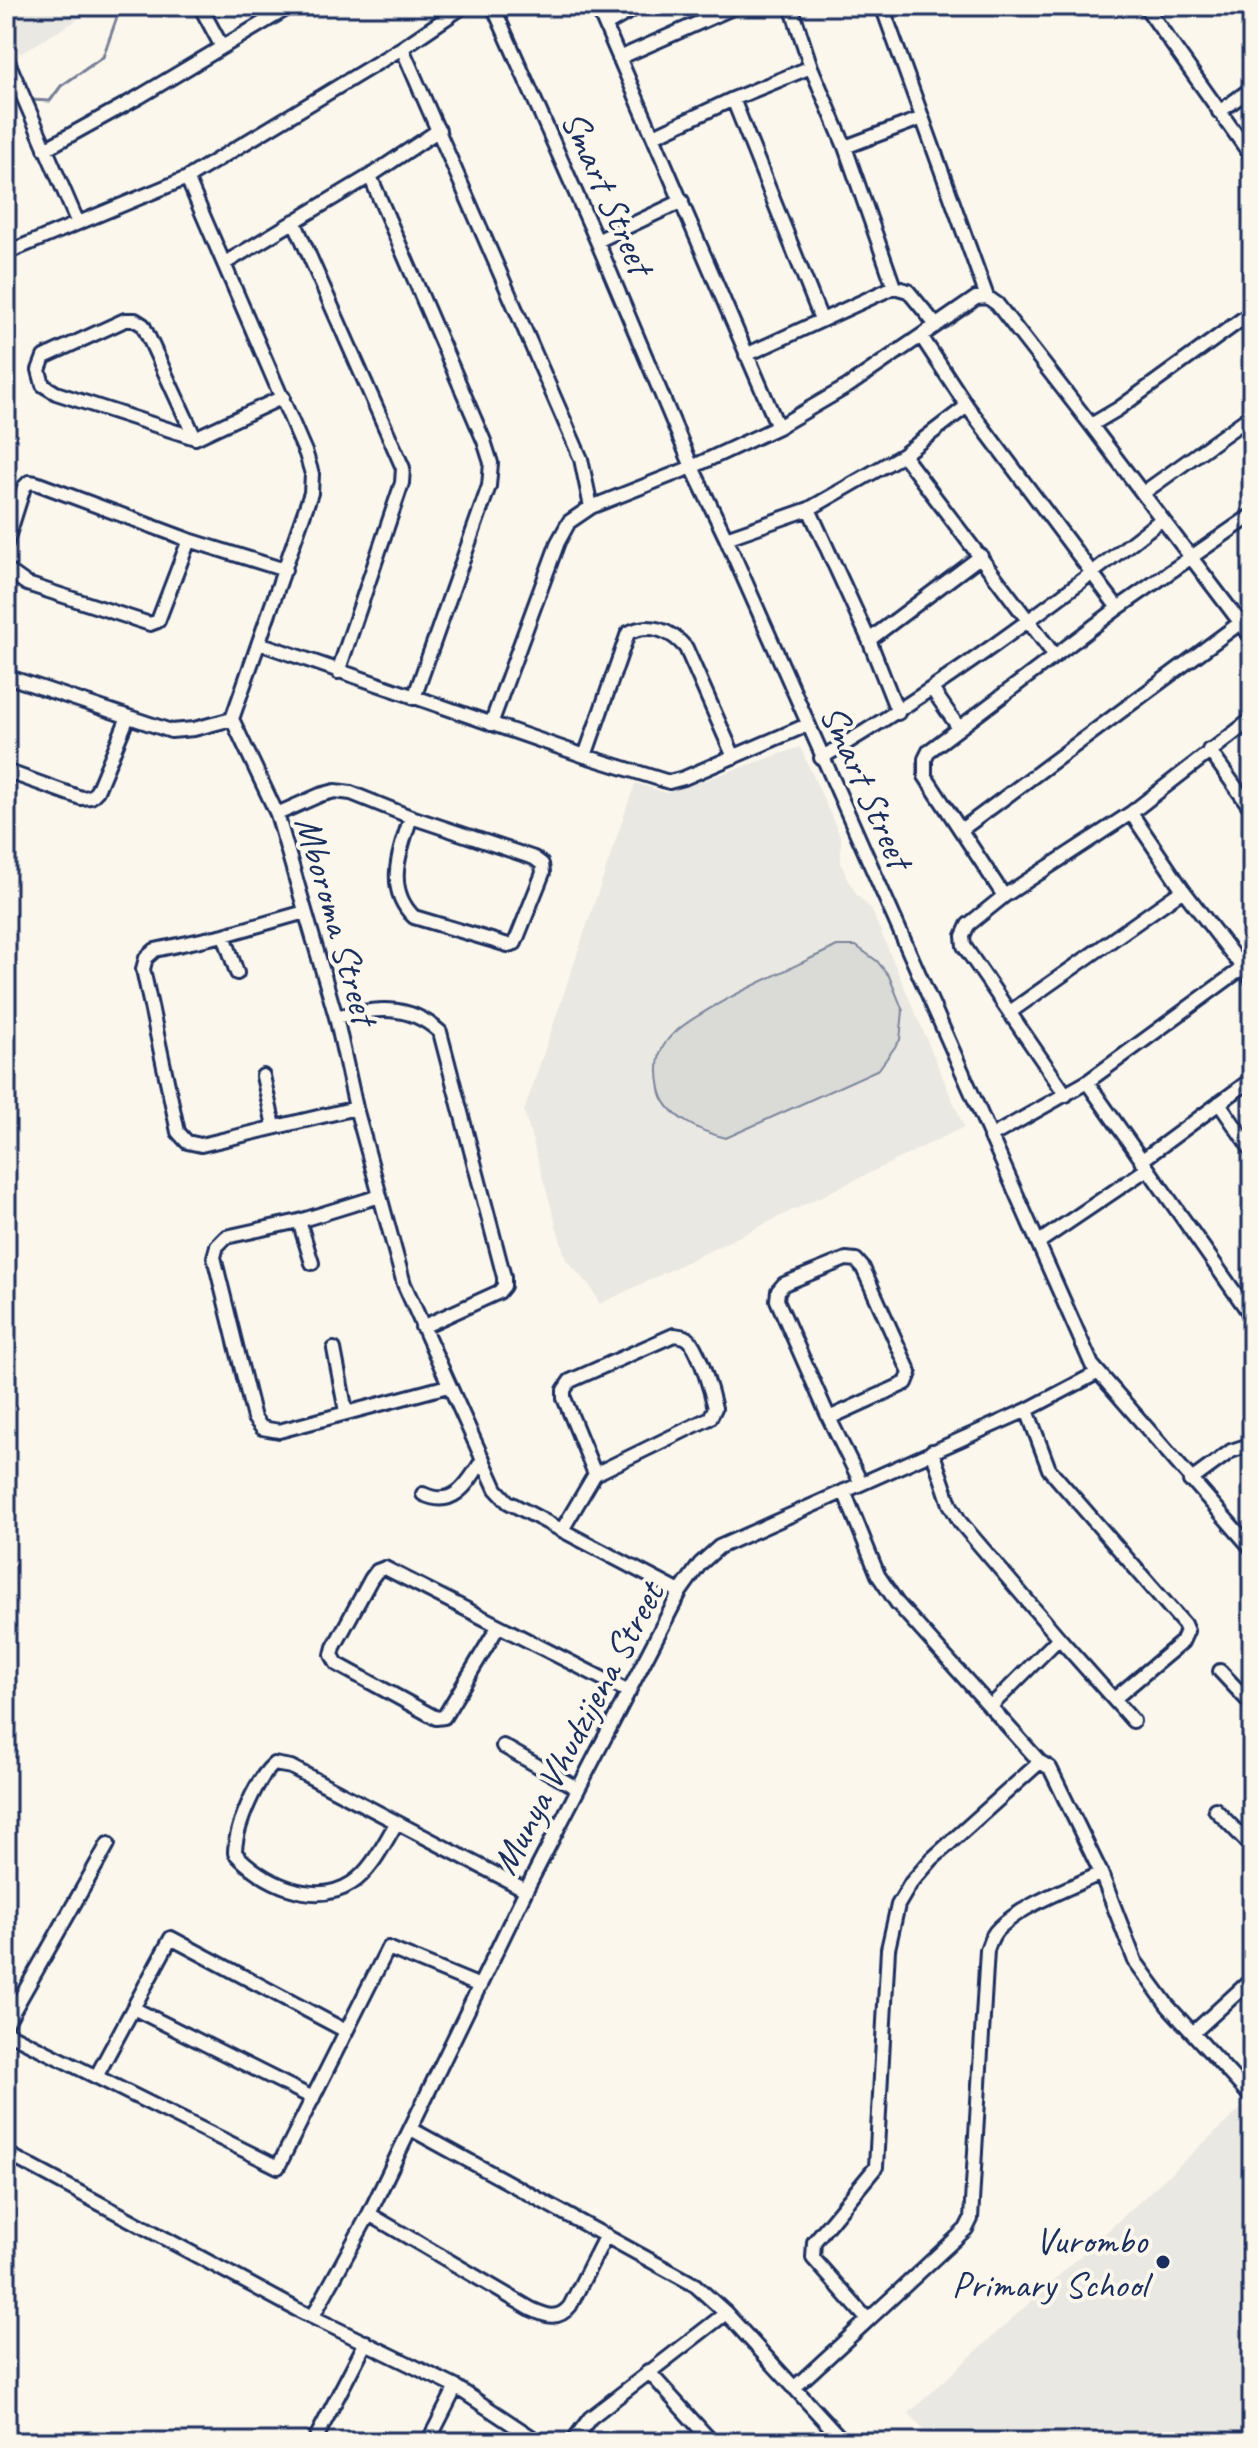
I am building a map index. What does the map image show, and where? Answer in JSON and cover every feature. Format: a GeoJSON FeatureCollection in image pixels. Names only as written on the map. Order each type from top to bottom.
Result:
{"type":"FeatureCollection","features":[{"type":"Feature","properties":{"kind":"street"},"geometry":{"type":"LineString","coordinates":[[200,6],[222,47]]}},
{"type":"Feature","properties":{"kind":"street"},"geometry":{"type":"LineString","coordinates":[[45,149],[291,6]]}},
{"type":"Feature","properties":{"kind":"street"},"geometry":{"type":"LineString","coordinates":[[6,253],[187,178],[402,48],[464,6]]}},
{"type":"Feature","properties":{"kind":"street","name":"Smart Street"},"geometry":{"type":"LineString","coordinates":[[493,6],[692,467],[1097,1373],[1252,1549]]}},
{"type":"Feature","properties":{"kind":"street"},"geometry":{"type":"LineString","coordinates":[[597,6],[778,427]]}},
{"type":"Feature","properties":{"kind":"street"},"geometry":{"type":"LineString","coordinates":[[606,25],[639,6]]}},
{"type":"Feature","properties":{"kind":"street"},"geometry":{"type":"LineString","coordinates":[[619,58],[737,6]]}},
{"type":"Feature","properties":{"kind":"street"},"geometry":{"type":"LineString","coordinates":[[791,6],[894,287]]}},
{"type":"Feature","properties":{"kind":"street"},"geometry":{"type":"LineString","coordinates":[[882,6],[987,297],[997,304],[1252,638]]}},
{"type":"Feature","properties":{"kind":"street"},"geometry":{"type":"LineString","coordinates":[[1145,6],[1252,157]]}},
{"type":"Feature","properties":{"kind":"street"},"geometry":{"type":"LineString","coordinates":[[402,48],[581,459],[591,507]]}},
{"type":"Feature","properties":{"kind":"street"},"geometry":{"type":"LineString","coordinates":[[6,57],[77,221]]}},
{"type":"Feature","properties":{"kind":"street"},"geometry":{"type":"LineString","coordinates":[[654,136],[811,67]]}},
{"type":"Feature","properties":{"kind":"street"},"geometry":{"type":"LineString","coordinates":[[1219,112],[1252,88]]}},
{"type":"Feature","properties":{"kind":"street"},"geometry":{"type":"LineString","coordinates":[[733,99],[821,319]]}},
{"type":"Feature","properties":{"kind":"street"},"geometry":{"type":"LineString","coordinates":[[845,147],[922,118]]}},
{"type":"Feature","properties":{"kind":"street"},"geometry":{"type":"LineString","coordinates":[[225,263],[370,176],[439,130]]}},
{"type":"Feature","properties":{"kind":"street"},"geometry":{"type":"LineString","coordinates":[[370,176],[491,463],[489,486],[414,698]]}},
{"type":"Feature","properties":{"kind":"street"},"geometry":{"type":"LineString","coordinates":[[6,676],[171,731],[232,719],[311,493],[312,474],[283,397],[187,178]]}},
{"type":"Feature","properties":{"kind":"street"},"geometry":{"type":"LineString","coordinates":[[597,241],[682,201]]}},
{"type":"Feature","properties":{"kind":"street"},"geometry":{"type":"LineString","coordinates":[[294,221],[403,468],[402,483],[338,672]]}},
{"type":"Feature","properties":{"kind":"street"},"geometry":{"type":"LineString","coordinates":[[746,355],[894,287],[908,291],[936,325]]}},
{"type":"Feature","properties":{"kind":"street"},"geometry":{"type":"LineString","coordinates":[[491,724],[558,542],[569,522],[591,507],[692,467],[778,427],[848,386],[976,298],[987,297]]}},
{"type":"Feature","properties":{"kind":"street"},"geometry":{"type":"LineString","coordinates":[[1091,425],[1118,409],[1252,312]]}},
{"type":"Feature","properties":{"kind":"street"},"geometry":{"type":"LineString","coordinates":[[195,438],[143,325],[135,320],[125,320],[44,357],[39,370],[43,385],[56,393],[195,438],[283,397]]}},
{"type":"Feature","properties":{"kind":"street"},"geometry":{"type":"LineString","coordinates":[[921,336],[967,406],[1118,608]]}},
{"type":"Feature","properties":{"kind":"street"},"geometry":{"type":"LineString","coordinates":[[726,538],[809,509],[903,455],[967,406]]}},
{"type":"Feature","properties":{"kind":"street"},"geometry":{"type":"LineString","coordinates":[[1143,493],[1252,415]]}},
{"type":"Feature","properties":{"kind":"street"},"geometry":{"type":"LineString","coordinates":[[903,455],[1055,656]]}},
{"type":"Feature","properties":{"kind":"street"},"geometry":{"type":"LineString","coordinates":[[6,544],[24,487],[29,482],[189,540],[285,570]]}},
{"type":"Feature","properties":{"kind":"street"},"geometry":{"type":"LineString","coordinates":[[809,509],[869,640],[898,713]]}},
{"type":"Feature","properties":{"kind":"street"},"geometry":{"type":"LineString","coordinates":[[1004,896],[930,784],[924,765],[929,751],[1118,608],[1252,515]]}},
{"type":"Feature","properties":{"kind":"street"},"geometry":{"type":"LineString","coordinates":[[821,758],[898,713],[1092,574],[1162,519]]}},
{"type":"Feature","properties":{"kind":"street"},"geometry":{"type":"LineString","coordinates":[[6,569],[27,584],[150,624],[158,621],[189,540]]}},
{"type":"Feature","properties":{"kind":"street"},"geometry":{"type":"LineString","coordinates":[[869,640],[981,556]]}},
{"type":"Feature","properties":{"kind":"street"},"geometry":{"type":"LineString","coordinates":[[961,830],[1252,614]]}},
{"type":"Feature","properties":{"kind":"street"},"geometry":{"type":"LineString","coordinates":[[585,756],[628,633],[639,627],[675,635],[686,648],[734,757]]}},
{"type":"Feature","properties":{"kind":"street"},"geometry":{"type":"LineString","coordinates":[[259,643],[669,782],[807,725]]}},
{"type":"Feature","properties":{"kind":"street"},"geometry":{"type":"LineString","coordinates":[[932,689],[959,728]]}},
{"type":"Feature","properties":{"kind":"street"},"geometry":{"type":"LineString","coordinates":[[6,771],[81,798],[91,797],[97,791],[128,717]]}},
{"type":"Feature","properties":{"kind":"street","name":"Mboroma Street"},"geometry":{"type":"LineString","coordinates":[[232,719],[277,814],[336,1017],[356,1108],[404,1284],[496,1489],[508,1502],[680,1592]]}},
{"type":"Feature","properties":{"kind":"street"},"geometry":{"type":"LineString","coordinates":[[1066,1095],[964,946],[963,936],[968,925],[1004,896],[1131,813],[1252,719]]}},
{"type":"Feature","properties":{"kind":"street"},"geometry":{"type":"LineString","coordinates":[[1209,750],[1252,810]]}},
{"type":"Feature","properties":{"kind":"street"},"geometry":{"type":"LineString","coordinates":[[277,814],[335,791],[351,793],[411,817],[534,858],[542,864],[543,873],[515,943],[508,945],[414,917],[404,907],[395,866],[411,817]]}},
{"type":"Feature","properties":{"kind":"street"},"geometry":{"type":"LineString","coordinates":[[1131,813],[1183,890],[1247,965],[1252,980]]}},
{"type":"Feature","properties":{"kind":"street"},"geometry":{"type":"LineString","coordinates":[[1010,1012],[1183,890]]}},
{"type":"Feature","properties":{"kind":"street"},"geometry":{"type":"LineString","coordinates":[[305,912],[224,935],[155,950],[146,958],[143,969],[178,1132],[187,1142],[201,1145],[356,1108]]}},
{"type":"Feature","properties":{"kind":"street"},"geometry":{"type":"LineString","coordinates":[[224,935],[237,973]]}},
{"type":"Feature","properties":{"kind":"street"},"geometry":{"type":"LineString","coordinates":[[990,1137],[1087,1082],[1247,965]]}},
{"type":"Feature","properties":{"kind":"street"},"geometry":{"type":"LineString","coordinates":[[336,1017],[382,1008],[394,1009],[431,1024],[440,1032],[504,1286],[499,1292],[422,1327]]}},
{"type":"Feature","properties":{"kind":"street"},"geometry":{"type":"LineString","coordinates":[[263,1076],[274,1126]]}},
{"type":"Feature","properties":{"kind":"street"},"geometry":{"type":"LineString","coordinates":[[1039,1242],[1144,1165],[1252,1079]]}},
{"type":"Feature","properties":{"kind":"street"},"geometry":{"type":"LineString","coordinates":[[1087,1082],[1252,1317]]}},
{"type":"Feature","properties":{"kind":"street"},"geometry":{"type":"LineString","coordinates":[[1219,1103],[1252,1151]]}},
{"type":"Feature","properties":{"kind":"street"},"geometry":{"type":"LineString","coordinates":[[380,1196],[299,1221],[226,1237],[217,1246],[214,1257],[254,1418],[262,1428],[279,1431],[448,1386]]}},
{"type":"Feature","properties":{"kind":"street"},"geometry":{"type":"LineString","coordinates":[[299,1221],[312,1263]]}},
{"type":"Feature","properties":{"kind":"street"},"geometry":{"type":"LineString","coordinates":[[829,1418],[906,1383],[910,1373],[863,1268],[856,1260],[846,1259],[784,1284],[778,1291],[777,1300],[829,1418],[861,1483]]}},
{"type":"Feature","properties":{"kind":"street"},"geometry":{"type":"LineString","coordinates":[[562,1530],[595,1474],[710,1418],[715,1408],[713,1398],[692,1343],[684,1336],[674,1335],[570,1381],[564,1390],[564,1398],[595,1474]]}},
{"type":"Feature","properties":{"kind":"street"},"geometry":{"type":"LineString","coordinates":[[334,1349],[346,1412]]}},
{"type":"Feature","properties":{"kind":"street","name":"Munya Vhudzijena Street"},"geometry":{"type":"LineString","coordinates":[[313,2316],[369,2214],[526,1890],[680,1592],[700,1564],[719,1547],[1027,1410],[1097,1373]]}},
{"type":"Feature","properties":{"kind":"street"},"geometry":{"type":"LineString","coordinates":[[1027,1410],[1049,1469],[1187,1631],[1182,1642],[1114,1699]]}},
{"type":"Feature","properties":{"kind":"street"},"geometry":{"type":"LineString","coordinates":[[1190,1481],[1231,1451],[1252,1444]]}},
{"type":"Feature","properties":{"kind":"street"},"geometry":{"type":"LineString","coordinates":[[932,1451],[950,1504],[960,1522],[1133,1721]]}},
{"type":"Feature","properties":{"kind":"street"},"geometry":{"type":"LineString","coordinates":[[423,1494],[435,1500],[450,1497],[467,1484],[483,1459]]}},
{"type":"Feature","properties":{"kind":"street"},"geometry":{"type":"LineString","coordinates":[[844,1491],[878,1575],[890,1594],[1040,1762],[1050,1768],[1101,1873],[1132,1957],[1168,2006],[1252,2098]]}},
{"type":"Feature","properties":{"kind":"street"},"geometry":{"type":"LineString","coordinates":[[498,1627],[444,1717],[436,1718],[337,1664],[332,1655],[371,1579],[377,1571],[385,1568],[629,1692]]}},
{"type":"Feature","properties":{"kind":"street"},"geometry":{"type":"LineString","coordinates":[[990,1707],[1059,1638]]}},
{"type":"Feature","properties":{"kind":"street"},"geometry":{"type":"LineString","coordinates":[[1220,1671],[1252,1705]]}},
{"type":"Feature","properties":{"kind":"street"},"geometry":{"type":"LineString","coordinates":[[503,1746],[578,1789]]}},
{"type":"Feature","properties":{"kind":"street"},"geometry":{"type":"LineString","coordinates":[[868,2320],[813,2258],[812,2248],[876,2167],[888,1949],[898,1905],[911,1883],[932,1859],[1040,1762]]}},
{"type":"Feature","properties":{"kind":"street"},"geometry":{"type":"LineString","coordinates":[[396,1824],[368,1868],[351,1884],[329,1891],[306,1893],[275,1883],[248,1867],[235,1853],[235,1837],[264,1772],[274,1764],[291,1767],[526,1890]]}},
{"type":"Feature","properties":{"kind":"street"},"geometry":{"type":"LineString","coordinates":[[1215,1809],[1252,1847]]}},
{"type":"Feature","properties":{"kind":"street"},"geometry":{"type":"LineString","coordinates":[[6,2024],[108,1844]]}},
{"type":"Feature","properties":{"kind":"street"},"geometry":{"type":"LineString","coordinates":[[794,2388],[966,2229],[971,2219],[990,1938],[998,1928],[1030,1907],[1101,1873]]}},
{"type":"Feature","properties":{"kind":"street"},"geometry":{"type":"LineString","coordinates":[[96,2077],[171,1938],[346,2031]]}},
{"type":"Feature","properties":{"kind":"street"},"geometry":{"type":"LineString","coordinates":[[6,2032],[278,2167],[388,1948],[480,1986]]}},
{"type":"Feature","properties":{"kind":"street"},"geometry":{"type":"LineString","coordinates":[[1194,2032],[1252,1979]]}},
{"type":"Feature","properties":{"kind":"street"},"geometry":{"type":"LineString","coordinates":[[133,2008],[313,2098]]}},
{"type":"Feature","properties":{"kind":"street"},"geometry":{"type":"LineString","coordinates":[[411,2129],[684,2278],[726,2313],[844,2442]]}},
{"type":"Feature","properties":{"kind":"street"},"geometry":{"type":"LineString","coordinates":[[6,2153],[313,2316],[456,2387],[539,2442]]}},
{"type":"Feature","properties":{"kind":"street"},"geometry":{"type":"LineString","coordinates":[[369,2214],[531,2309],[555,2317],[570,2306],[606,2235]]}},
{"type":"Feature","properties":{"kind":"street"},"geometry":{"type":"LineString","coordinates":[[572,2442],[590,2418],[726,2313]]}},
{"type":"Feature","properties":{"kind":"street"},"geometry":{"type":"LineString","coordinates":[[314,2442],[366,2342]]}},
{"type":"Feature","properties":{"kind":"street"},"geometry":{"type":"LineString","coordinates":[[648,2371],[712,2442]]}},
{"type":"Feature","properties":{"kind":"street"},"geometry":{"type":"LineString","coordinates":[[428,2442],[456,2387]]}},
{"type":"Feature","properties":{"kind":"shaded area"},"geometry":{"type":"Polygon","coordinates":[[[6,6],[100,6],[20,54],[6,6]]]}},
{"type":"Feature","properties":{"kind":"shaded area"},"geometry":{"type":"Polygon","coordinates":[[[800,747],[841,838],[841,863],[847,879],[871,909],[964,1127],[600,1304],[590,1286],[566,1260],[524,1111],[635,783],[667,793],[800,747]]]}},
{"type":"Feature","properties":{"kind":"shaded area"},"geometry":{"type":"Polygon","coordinates":[[[837,946],[856,946],[877,961],[889,976],[903,1011],[900,1040],[879,1069],[726,1138],[686,1122],[669,1108],[660,1089],[658,1065],[663,1047],[678,1030],[719,1003],[837,946]]]}},
{"type":"Feature","properties":{"kind":"shaded area","name":"Vurombo Primary School"},"geometry":{"type":"Polygon","coordinates":[[[1246,2104],[1252,2111],[1252,2442],[933,2442],[909,2413],[1246,2104]]]}},
{"type":"Feature","properties":{"kind":"waterway"},"geometry":{"type":"LineString","coordinates":[[30,100],[50,101],[61,86],[103,57],[121,6]]}},
{"type":"Feature","properties":{"kind":"waterway"},"geometry":{"type":"LineString","coordinates":[[6,100],[22,100]]}},
{"type":"Feature","properties":{"kind":"place","name":"Vurombo Primary School"},"geometry":{"type":"Point","coordinates":[1163,2262]}}]}
